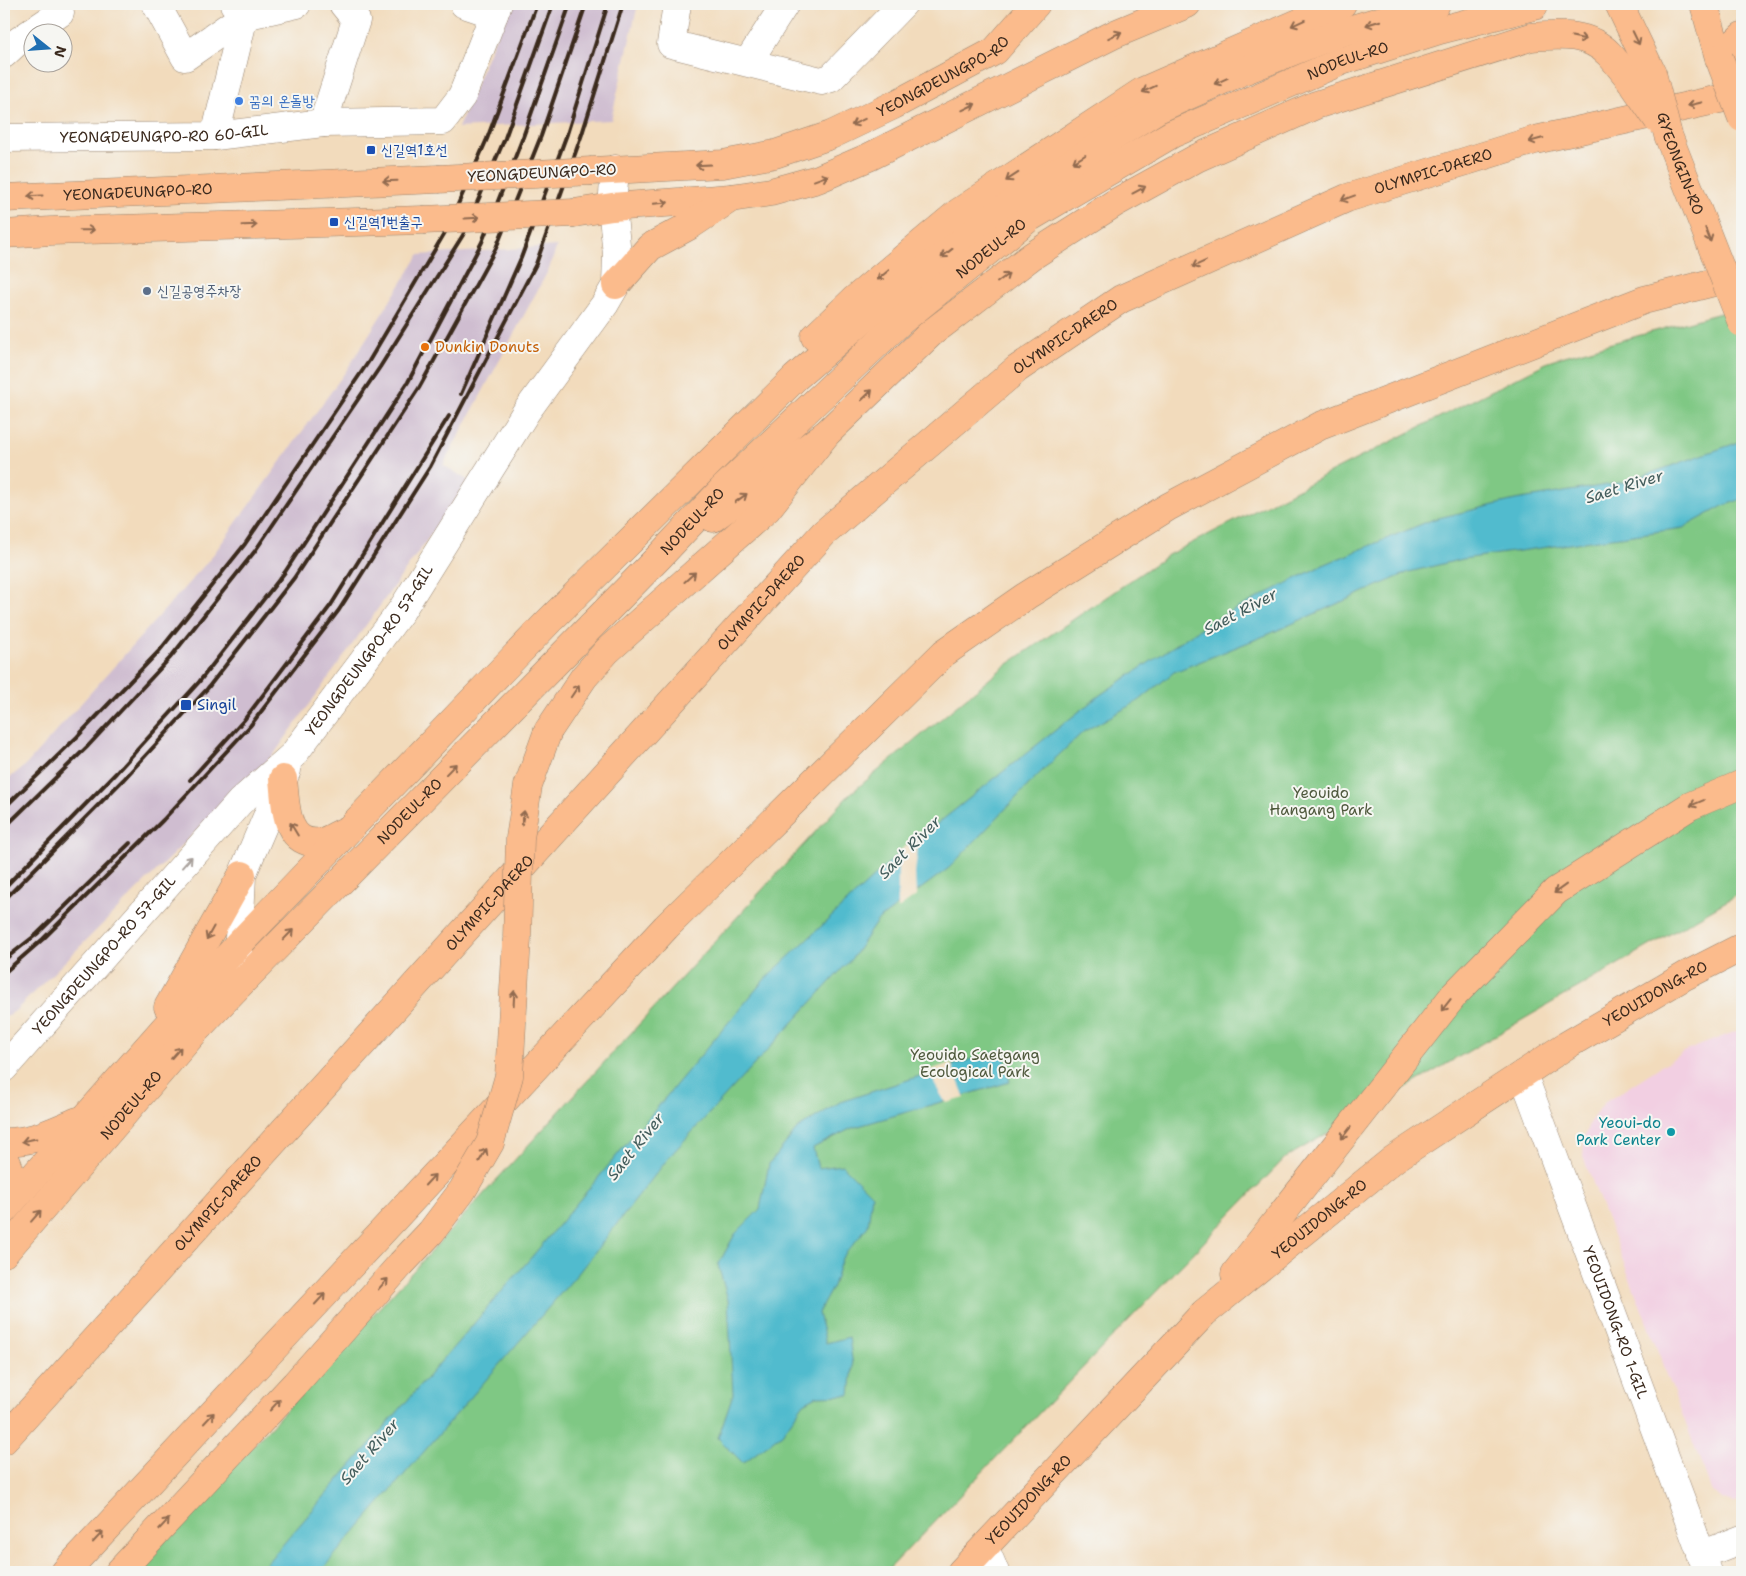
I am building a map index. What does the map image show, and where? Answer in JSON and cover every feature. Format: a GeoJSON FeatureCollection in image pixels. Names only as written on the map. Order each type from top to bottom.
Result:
{"type":"FeatureCollection","features":[{"type":"Feature","properties":{"kind":"main road","name":"YEONGDEUNGPO-RO"},"geometry":{"type":"LineString","coordinates":[[4,198],[438,179],[723,164],[775,154],[831,135],[894,105],[995,51],[1036,4]]}},
{"type":"Feature","properties":{"kind":"main road"},"geometry":{"type":"LineString","coordinates":[[4,234],[574,213],[612,207],[731,198],[771,192],[818,179],[869,158],[1115,34],[1187,4]]}},
{"type":"Feature","properties":{"kind":"main road"},"geometry":{"type":"LineString","coordinates":[[548,622],[719,428],[855,300],[959,212],[1143,91],[1342,4]]}},
{"type":"Feature","properties":{"kind":"main road","name":"NODEUL-RO"},"geometry":{"type":"LineString","coordinates":[[7,1207],[238,945],[548,622],[795,378],[877,307],[1030,189],[1158,109],[1243,71],[1339,33],[1436,4]]}},
{"type":"Feature","properties":{"kind":"main road","name":"GYEONGIN-RO"},"geometry":{"type":"LineString","coordinates":[[1619,4],[1641,76],[1668,135],[1742,323]]}},
{"type":"Feature","properties":{"kind":"main road"},"geometry":{"type":"LineString","coordinates":[[1704,4],[1719,58],[1742,118]]}},
{"type":"Feature","properties":{"kind":"main road"},"geometry":{"type":"LineString","coordinates":[[1531,37],[1541,22],[1546,8],[1540,5]]}},
{"type":"Feature","properties":{"kind":"main road","name":"NODEUL-RO"},"geometry":{"type":"LineString","coordinates":[[4,1253],[196,1030],[238,986],[659,557],[722,490],[894,327],[1029,218],[1172,134],[1342,61],[1440,30],[1540,5]]}},
{"type":"Feature","properties":{"kind":"main road"},"geometry":{"type":"LineString","coordinates":[[659,557],[826,434],[930,334],[1032,256],[1115,203],[1197,158],[1316,105],[1531,37],[1564,35],[1592,41],[1641,76]]}},
{"type":"Feature","properties":{"kind":"main road"},"geometry":{"type":"LineString","coordinates":[[1719,58],[1742,36]]}},
{"type":"Feature","properties":{"kind":"main road"},"geometry":{"type":"LineString","coordinates":[[910,136],[995,51]]}},
{"type":"Feature","properties":{"kind":"main road","name":"OLYMPIC-DAERO"},"geometry":{"type":"LineString","coordinates":[[4,1440],[824,533],[1017,369],[1121,299],[1347,198],[1535,140],[1742,94]]}},
{"type":"Feature","properties":{"kind":"main road"},"geometry":{"type":"LineString","coordinates":[[616,285],[650,247],[689,226],[731,198]]}},
{"type":"Feature","properties":{"kind":"main road"},"geometry":{"type":"LineString","coordinates":[[65,1572],[666,927],[944,652],[1026,596],[1168,507],[1320,426],[1644,300],[1742,275]]}},
{"type":"Feature","properties":{"kind":"main road"},"geometry":{"type":"LineString","coordinates":[[119,1572],[295,1384],[431,1232],[462,1191],[490,1143],[509,1076],[514,1005],[520,838],[528,786],[548,731],[584,678],[607,651],[767,509],[826,434]]}},
{"type":"Feature","properties":{"kind":"main road"},"geometry":{"type":"LineString","coordinates":[[288,767],[288,820],[295,834],[305,842],[321,842],[351,828]]}},
{"type":"Feature","properties":{"kind":"main road"},"geometry":{"type":"LineString","coordinates":[[1204,1313],[1454,995],[1556,891],[1690,806],[1742,784]]}},
{"type":"Feature","properties":{"kind":"main road"},"geometry":{"type":"LineString","coordinates":[[132,1065],[174,998],[242,875]]}},
{"type":"Feature","properties":{"kind":"main road"},"geometry":{"type":"LineString","coordinates":[[1686,976],[1742,933]]}},
{"type":"Feature","properties":{"kind":"main road","name":"YEOUIDONG-RO"},"geometry":{"type":"LineString","coordinates":[[961,1572],[990,1560],[1204,1313],[1394,1159],[1567,1045],[1686,976],[1742,947]]}},
{"type":"Feature","properties":{"kind":"main road"},"geometry":{"type":"LineString","coordinates":[[4,1142],[37,1139],[84,1118]]}},
{"type":"Feature","properties":{"kind":"main road"},"geometry":{"type":"LineString","coordinates":[[4,1156],[10,1169],[13,1186],[7,1207]]}},
{"type":"Feature","properties":{"kind":"street"},"geometry":{"type":"LineString","coordinates":[[4,54],[17,42],[60,13],[57,4]]}},
{"type":"Feature","properties":{"kind":"street"},"geometry":{"type":"LineString","coordinates":[[156,4],[185,57],[239,10],[297,4]]}},
{"type":"Feature","properties":{"kind":"street"},"geometry":{"type":"LineString","coordinates":[[323,123],[356,20],[343,4]]}},
{"type":"Feature","properties":{"kind":"street"},"geometry":{"type":"LineString","coordinates":[[464,4],[496,9]]}},
{"type":"Feature","properties":{"kind":"street"},"geometry":{"type":"LineString","coordinates":[[677,4],[671,44],[821,81],[831,78],[903,4]]}},
{"type":"Feature","properties":{"kind":"street"},"geometry":{"type":"LineString","coordinates":[[748,62],[785,4]]}},
{"type":"Feature","properties":{"kind":"street","name":"YEONGDEUNGPO-RO 60-GIL"},"geometry":{"type":"LineString","coordinates":[[4,138],[214,136],[323,123],[442,121],[462,96],[496,9]]}},
{"type":"Feature","properties":{"kind":"street"},"geometry":{"type":"LineString","coordinates":[[214,136],[239,10]]}},
{"type":"Feature","properties":{"kind":"street","name":"YEONGDEUNGPO-RO 57-GIL"},"geometry":{"type":"LineString","coordinates":[[4,1068],[240,802],[288,767],[401,611],[526,412],[605,304],[616,285],[617,254],[612,207],[603,170]]}},
{"type":"Feature","properties":{"kind":"street"},"geometry":{"type":"LineString","coordinates":[[238,986],[242,875],[288,767]]}},
{"type":"Feature","properties":{"kind":"street","name":"YEOUIDONG-RO 1-GIL"},"geometry":{"type":"LineString","coordinates":[[1523,1074],[1704,1563]]}},
{"type":"Feature","properties":{"kind":"street"},"geometry":{"type":"LineString","coordinates":[[1704,1563],[1742,1540]]}},
{"type":"Feature","properties":{"kind":"shaded area"},"geometry":{"type":"Polygon","coordinates":[[[509,4],[638,4],[611,120],[458,128],[509,4]]]}},
{"type":"Feature","properties":{"kind":"shaded area"},"geometry":{"type":"Polygon","coordinates":[[[557,246],[549,269],[443,465],[469,481],[274,754],[15,1011],[4,1018],[4,782],[26,765],[210,559],[346,371],[419,255],[557,246]]]}},
{"type":"Feature","properties":{"kind":"shaded area"},"geometry":{"type":"Polygon","coordinates":[[[1742,1029],[1742,1502],[1733,1503],[1722,1499],[1711,1489],[1583,1157],[1584,1138],[1589,1123],[1604,1103],[1683,1052],[1742,1029]]]}},
{"type":"Feature","properties":{"kind":"green space","name":"Yeouido Hangang Park"},"geometry":{"type":"Polygon","coordinates":[[[1742,307],[1742,892],[1285,1158],[886,1572],[134,1572],[196,1508],[850,794],[1005,666],[1168,555],[1554,359],[1742,307]]]}},
{"type":"Feature","properties":{"kind":"water","name":"Saet River"},"geometry":{"type":"Polygon","coordinates":[[[1742,441],[1742,499],[1723,506],[1683,528],[1463,559],[1409,572],[1269,634],[1174,672],[1140,700],[1083,732],[1038,775],[949,868],[877,921],[853,957],[670,1156],[580,1271],[320,1572],[259,1572],[535,1253],[764,980],[894,858],[1100,695],[1210,622],[1323,565],[1434,519],[1515,500],[1625,482],[1742,441]]]}},
{"type":"Feature","properties":{"kind":"water"},"geometry":{"type":"Polygon","coordinates":[[[1003,1049],[1010,1082],[852,1128],[813,1148],[818,1168],[842,1165],[872,1195],[868,1226],[842,1258],[833,1286],[818,1313],[826,1343],[849,1337],[853,1366],[850,1395],[817,1396],[804,1403],[782,1434],[743,1463],[718,1438],[733,1394],[728,1300],[718,1265],[735,1234],[760,1209],[769,1164],[797,1129],[840,1102],[1003,1049]]]}},
{"type":"Feature","properties":{"kind":"pier"},"geometry":{"type":"Polygon","coordinates":[[[919,836],[915,873],[916,896],[898,909],[898,852],[919,836]]]}},
{"type":"Feature","properties":{"kind":"pier"},"geometry":{"type":"Polygon","coordinates":[[[951,1063],[965,1098],[946,1103],[935,1085],[930,1070],[951,1063]]]}},
{"type":"Feature","properties":{"kind":"railway"},"geometry":{"type":"LineString","coordinates":[[4,808],[77,737],[160,650],[245,544],[369,361],[447,229],[487,139],[537,4]]}},
{"type":"Feature","properties":{"kind":"railway"},"geometry":{"type":"LineString","coordinates":[[4,828],[88,746],[170,658],[255,551],[380,367],[463,235],[505,138],[553,4]]}},
{"type":"Feature","properties":{"kind":"railway"},"geometry":{"type":"LineString","coordinates":[[4,888],[116,773],[199,682],[285,572],[408,382],[482,242],[523,137],[570,4]]}},
{"type":"Feature","properties":{"kind":"railway"},"geometry":{"type":"LineString","coordinates":[[4,900],[123,780],[207,689],[294,578],[419,388],[496,248],[541,136],[586,4]]}},
{"type":"Feature","properties":{"kind":"railway"},"geometry":{"type":"LineString","coordinates":[[461,394],[521,258],[567,134],[608,4]]}},
{"type":"Feature","properties":{"kind":"railway"},"geometry":{"type":"LineString","coordinates":[[4,973],[43,939],[163,820],[250,726],[339,610],[430,467],[536,264],[582,134],[623,4]]}},
{"type":"Feature","properties":{"kind":"railway"},"geometry":{"type":"LineString","coordinates":[[190,780],[244,720],[331,605],[449,416]]}},
{"type":"Feature","properties":{"kind":"railway"},"geometry":{"type":"LineString","coordinates":[[4,960],[37,934],[130,843]]}},
{"type":"Feature","properties":{"kind":"place","name":"꿈의 온돌방"},"geometry":{"type":"Point","coordinates":[239,101]}},
{"type":"Feature","properties":{"kind":"place","name":"신길역1호선"},"geometry":{"type":"Point","coordinates":[371,150]}},
{"type":"Feature","properties":{"kind":"place","name":"신길역1번출구"},"geometry":{"type":"Point","coordinates":[334,222]}},
{"type":"Feature","properties":{"kind":"place","name":"신길공영주차장"},"geometry":{"type":"Point","coordinates":[147,291]}},
{"type":"Feature","properties":{"kind":"place","name":"Dunkin Donuts"},"geometry":{"type":"Point","coordinates":[425,347]}},
{"type":"Feature","properties":{"kind":"place","name":"Singil"},"geometry":{"type":"Point","coordinates":[186,705]}},
{"type":"Feature","properties":{"kind":"place","name":"Yeoui-do Park Center"},"geometry":{"type":"Point","coordinates":[1671,1132]}},
{"type":"Feature","properties":{"kind":"park label","name":"Yeouido Saetgang Ecological Park"},"geometry":{"type":"Point","coordinates":[975,1064]}}]}
